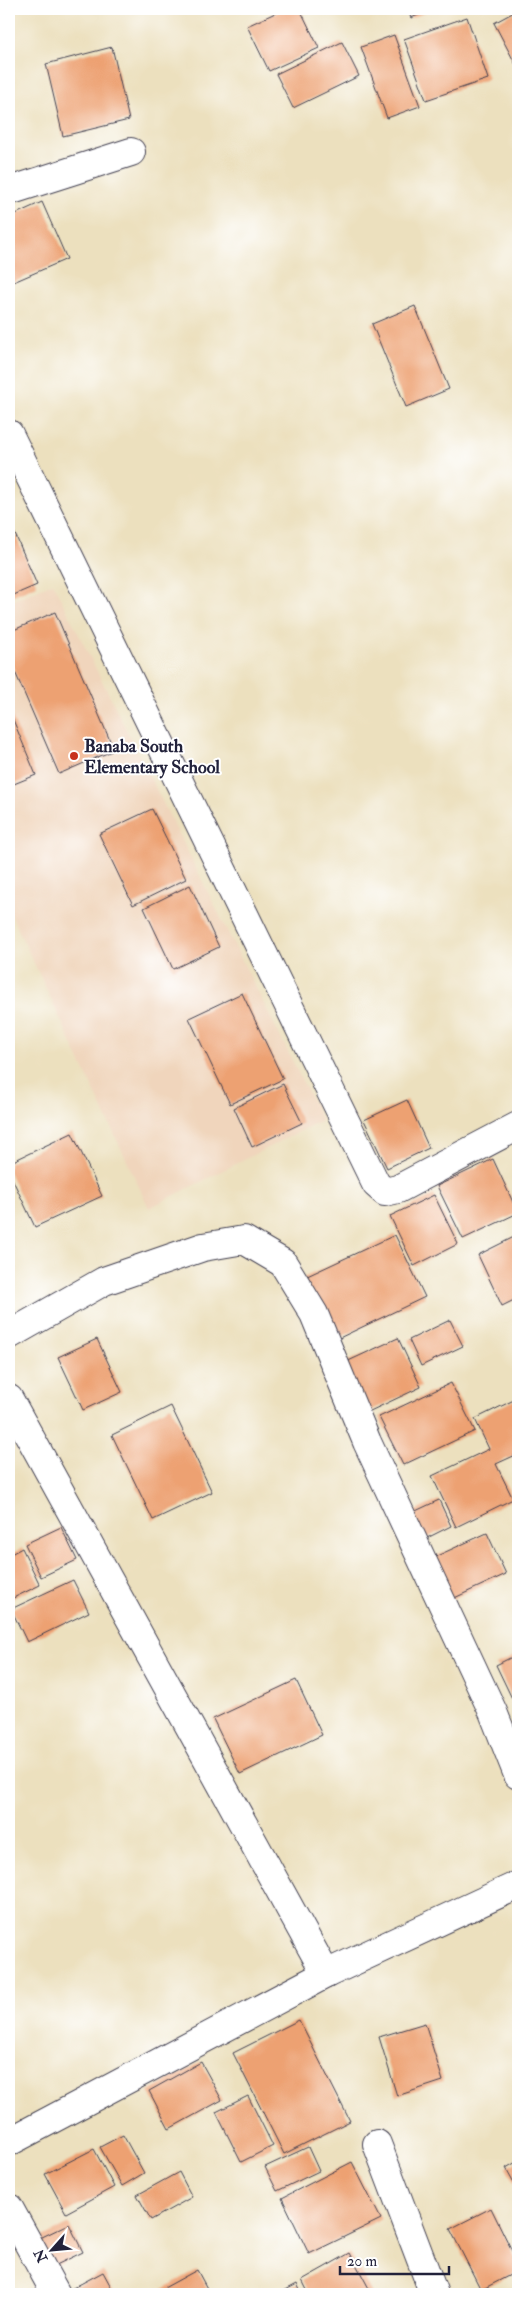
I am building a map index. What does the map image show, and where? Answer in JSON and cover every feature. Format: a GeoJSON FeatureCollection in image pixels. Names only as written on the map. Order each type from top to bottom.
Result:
{"type":"FeatureCollection","features":[{"type":"Feature","properties":{"kind":"street"},"geometry":{"type":"LineString","coordinates":[[9,191],[130,152]]}},
{"type":"Feature","properties":{"kind":"street"},"geometry":{"type":"LineString","coordinates":[[9,434],[376,1184],[386,1192],[398,1189],[518,1126]]}},
{"type":"Feature","properties":{"kind":"street"},"geometry":{"type":"LineString","coordinates":[[9,1335],[104,1281],[203,1247],[244,1240],[283,1262],[314,1314],[367,1442],[493,1712],[518,1775]]}},
{"type":"Feature","properties":{"kind":"street"},"geometry":{"type":"LineString","coordinates":[[9,1399],[326,1974]]}},
{"type":"Feature","properties":{"kind":"street"},"geometry":{"type":"LineString","coordinates":[[9,2142],[326,1974],[518,1885]]}},
{"type":"Feature","properties":{"kind":"street"},"geometry":{"type":"LineString","coordinates":[[377,2144],[434,2294]]}},
{"type":"Feature","properties":{"kind":"street"},"geometry":{"type":"LineString","coordinates":[[9,2208],[56,2294]]}},
{"type":"Feature","properties":{"kind":"shaded area","name":"Banaba South Elementary School"},"geometry":{"type":"Polygon","coordinates":[[[53,583],[322,1120],[149,1208],[9,910],[9,602],[53,583]]]}},
{"type":"Feature","properties":{"kind":"building"},"geometry":{"type":"Polygon","coordinates":[[[284,9],[300,9],[319,48],[269,71],[247,26],[284,9]]]}},
{"type":"Feature","properties":{"kind":"building"},"geometry":{"type":"Polygon","coordinates":[[[407,9],[433,9],[411,18],[407,9]]]}},
{"type":"Feature","properties":{"kind":"building"},"geometry":{"type":"Polygon","coordinates":[[[518,10],[518,64],[516,65],[494,23],[518,10]]]}},
{"type":"Feature","properties":{"kind":"building"},"geometry":{"type":"Polygon","coordinates":[[[467,17],[488,79],[426,100],[404,39],[467,17]]]}},
{"type":"Feature","properties":{"kind":"building"},"geometry":{"type":"Polygon","coordinates":[[[394,35],[420,106],[387,118],[361,47],[394,35]]]}},
{"type":"Feature","properties":{"kind":"building"},"geometry":{"type":"Polygon","coordinates":[[[342,42],[359,76],[293,108],[276,74],[342,42]]]}},
{"type":"Feature","properties":{"kind":"building"},"geometry":{"type":"Polygon","coordinates":[[[112,47],[129,120],[63,136],[46,64],[112,47]]]}},
{"type":"Feature","properties":{"kind":"building"},"geometry":{"type":"Polygon","coordinates":[[[42,202],[67,259],[9,284],[9,217],[42,202]]]}},
{"type":"Feature","properties":{"kind":"building"},"geometry":{"type":"Polygon","coordinates":[[[415,306],[449,389],[406,407],[372,324],[415,306]]]}},
{"type":"Feature","properties":{"kind":"building"},"geometry":{"type":"Polygon","coordinates":[[[9,520],[37,585],[9,597],[9,520]]]}},
{"type":"Feature","properties":{"kind":"building"},"geometry":{"type":"Polygon","coordinates":[[[55,612],[114,750],[59,774],[9,658],[9,632],[55,612]]]}},
{"type":"Feature","properties":{"kind":"building"},"geometry":{"type":"Polygon","coordinates":[[[9,710],[36,775],[9,786],[9,710]]]}},
{"type":"Feature","properties":{"kind":"building"},"geometry":{"type":"Polygon","coordinates":[[[152,809],[186,879],[133,905],[99,834],[152,809]]]}},
{"type":"Feature","properties":{"kind":"building"},"geometry":{"type":"Polygon","coordinates":[[[190,885],[219,947],[173,969],[144,908],[190,885]]]}},
{"type":"Feature","properties":{"kind":"building"},"geometry":{"type":"Polygon","coordinates":[[[242,993],[283,1079],[230,1104],[189,1018],[242,993]]]}},
{"type":"Feature","properties":{"kind":"building"},"geometry":{"type":"Polygon","coordinates":[[[283,1084],[302,1123],[252,1147],[234,1108],[283,1084]]]}},
{"type":"Feature","properties":{"kind":"building"},"geometry":{"type":"Polygon","coordinates":[[[407,1100],[429,1148],[387,1168],[364,1120],[407,1100]]]}},
{"type":"Feature","properties":{"kind":"building"},"geometry":{"type":"Polygon","coordinates":[[[72,1133],[102,1196],[35,1227],[9,1172],[9,1163],[72,1133]]]}},
{"type":"Feature","properties":{"kind":"building"},"geometry":{"type":"Polygon","coordinates":[[[493,1159],[518,1213],[463,1239],[437,1186],[493,1159]]]}},
{"type":"Feature","properties":{"kind":"building"},"geometry":{"type":"Polygon","coordinates":[[[434,1195],[458,1244],[414,1266],[390,1216],[434,1195]]]}},
{"type":"Feature","properties":{"kind":"building"},"geometry":{"type":"Polygon","coordinates":[[[395,1235],[425,1297],[333,1341],[303,1278],[395,1235]]]}},
{"type":"Feature","properties":{"kind":"building"},"geometry":{"type":"Polygon","coordinates":[[[518,1235],[518,1298],[502,1306],[478,1255],[518,1235]]]}},
{"type":"Feature","properties":{"kind":"building"},"geometry":{"type":"Polygon","coordinates":[[[450,1320],[463,1346],[421,1366],[409,1340],[450,1320]]]}},
{"type":"Feature","properties":{"kind":"building"},"geometry":{"type":"Polygon","coordinates":[[[398,1338],[421,1387],[368,1412],[344,1363],[398,1338]]]}},
{"type":"Feature","properties":{"kind":"building"},"geometry":{"type":"Polygon","coordinates":[[[97,1339],[122,1392],[83,1410],[58,1357],[97,1339]]]}},
{"type":"Feature","properties":{"kind":"building"},"geometry":{"type":"Polygon","coordinates":[[[451,1383],[475,1431],[403,1465],[379,1417],[451,1383]]]}},
{"type":"Feature","properties":{"kind":"building"},"geometry":{"type":"Polygon","coordinates":[[[518,1398],[518,1454],[496,1464],[513,1499],[456,1527],[432,1476],[489,1449],[475,1419],[518,1398]]]}},
{"type":"Feature","properties":{"kind":"building"},"geometry":{"type":"Polygon","coordinates":[[[171,1406],[212,1492],[153,1520],[112,1435],[171,1406]]]}},
{"type":"Feature","properties":{"kind":"building"},"geometry":{"type":"Polygon","coordinates":[[[439,1500],[451,1526],[417,1543],[405,1516],[439,1500]]]}},
{"type":"Feature","properties":{"kind":"building"},"geometry":{"type":"Polygon","coordinates":[[[61,1527],[77,1560],[41,1577],[25,1544],[61,1527]]]}},
{"type":"Feature","properties":{"kind":"building"},"geometry":{"type":"Polygon","coordinates":[[[487,1533],[506,1574],[448,1601],[428,1560],[487,1533]]]}},
{"type":"Feature","properties":{"kind":"building"},"geometry":{"type":"Polygon","coordinates":[[[22,1548],[40,1585],[11,1599],[9,1594],[9,1555],[22,1548]]]}},
{"type":"Feature","properties":{"kind":"building"},"geometry":{"type":"Polygon","coordinates":[[[73,1580],[89,1612],[27,1642],[11,1609],[73,1580]]]}},
{"type":"Feature","properties":{"kind":"building"},"geometry":{"type":"Polygon","coordinates":[[[518,1654],[518,1711],[496,1665],[518,1654]]]}},
{"type":"Feature","properties":{"kind":"building"},"geometry":{"type":"Polygon","coordinates":[[[296,1680],[322,1735],[240,1774],[213,1719],[296,1680]]]}},
{"type":"Feature","properties":{"kind":"building"},"geometry":{"type":"Polygon","coordinates":[[[299,2020],[350,2121],[284,2154],[233,2053],[299,2020]]]}},
{"type":"Feature","properties":{"kind":"building"},"geometry":{"type":"Polygon","coordinates":[[[425,2023],[443,2081],[397,2096],[379,2037],[425,2023]]]}},
{"type":"Feature","properties":{"kind":"building"},"geometry":{"type":"Polygon","coordinates":[[[201,2062],[222,2100],[169,2129],[149,2091],[201,2062]]]}},
{"type":"Feature","properties":{"kind":"building"},"geometry":{"type":"Polygon","coordinates":[[[248,2096],[273,2146],[241,2162],[216,2112],[248,2096]]]}},
{"type":"Feature","properties":{"kind":"building"},"geometry":{"type":"Polygon","coordinates":[[[123,2135],[144,2173],[122,2186],[100,2147],[123,2135]]]}},
{"type":"Feature","properties":{"kind":"building"},"geometry":{"type":"Polygon","coordinates":[[[308,2147],[319,2171],[277,2191],[265,2167],[308,2147]]]}},
{"type":"Feature","properties":{"kind":"building"},"geometry":{"type":"Polygon","coordinates":[[[94,2149],[114,2187],[66,2213],[45,2174],[94,2149]]]}},
{"type":"Feature","properties":{"kind":"building"},"geometry":{"type":"Polygon","coordinates":[[[518,2161],[518,2190],[506,2168],[518,2161]]]}},
{"type":"Feature","properties":{"kind":"building"},"geometry":{"type":"Polygon","coordinates":[[[352,2162],[381,2219],[309,2254],[282,2198],[352,2162]]]}},
{"type":"Feature","properties":{"kind":"building"},"geometry":{"type":"Polygon","coordinates":[[[179,2172],[192,2197],[151,2220],[137,2195],[179,2172]]]}},
{"type":"Feature","properties":{"kind":"building"},"geometry":{"type":"Polygon","coordinates":[[[491,2208],[518,2263],[518,2271],[481,2290],[450,2229],[491,2208]]]}},
{"type":"Feature","properties":{"kind":"building"},"geometry":{"type":"Polygon","coordinates":[[[69,2224],[83,2252],[52,2267],[38,2239],[69,2224]]]}},
{"type":"Feature","properties":{"kind":"building"},"geometry":{"type":"Polygon","coordinates":[[[350,2253],[372,2294],[309,2294],[302,2280],[350,2253]]]}},
{"type":"Feature","properties":{"kind":"building"},"geometry":{"type":"Polygon","coordinates":[[[197,2270],[210,2294],[153,2294],[197,2270]]]}},
{"type":"Feature","properties":{"kind":"building"},"geometry":{"type":"Polygon","coordinates":[[[103,2272],[115,2294],[71,2294],[69,2290],[103,2272]]]}},
{"type":"Feature","properties":{"kind":"building"},"geometry":{"type":"Polygon","coordinates":[[[297,2284],[302,2294],[278,2294],[297,2284]]]}},
{"type":"Feature","properties":{"kind":"place","name":"Banaba South Elementary School"},"geometry":{"type":"Point","coordinates":[74,756]}}]}
